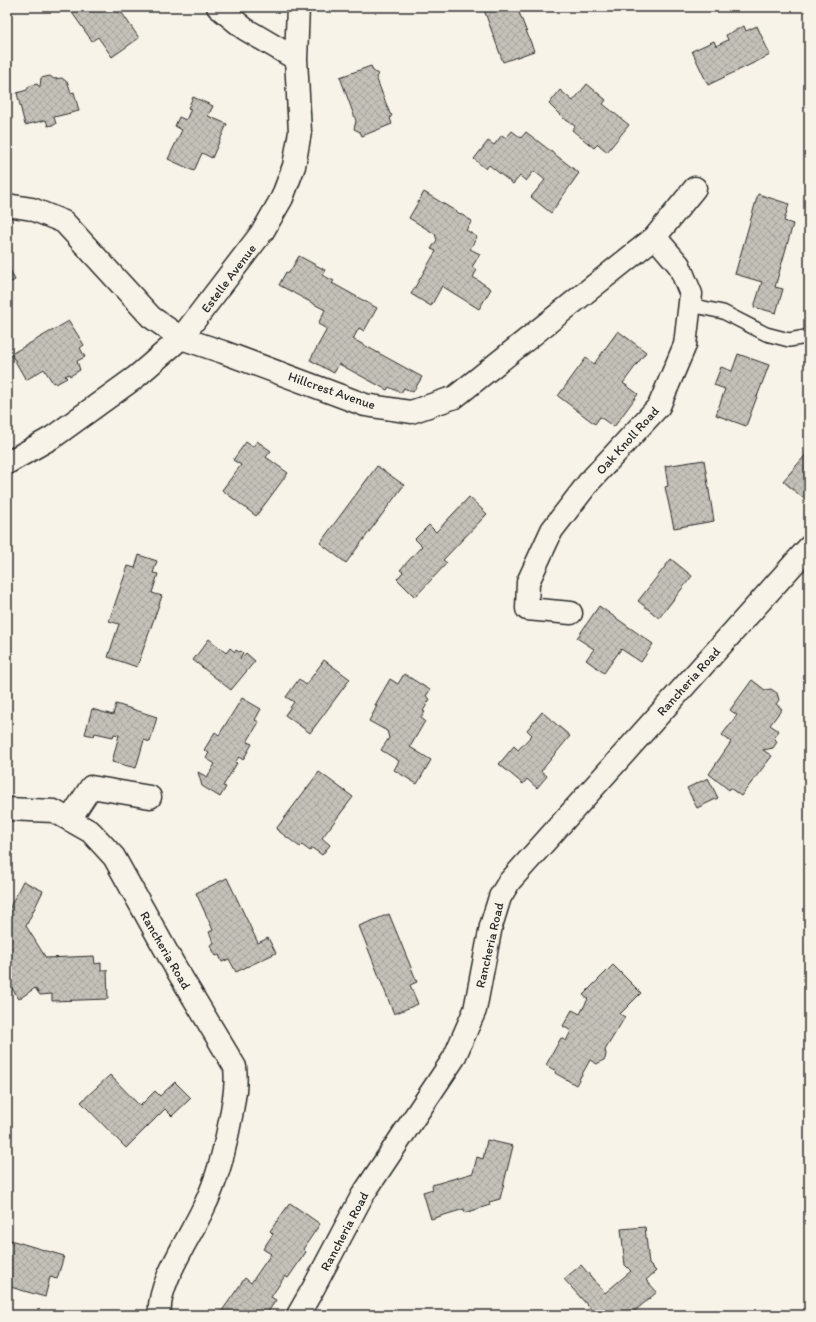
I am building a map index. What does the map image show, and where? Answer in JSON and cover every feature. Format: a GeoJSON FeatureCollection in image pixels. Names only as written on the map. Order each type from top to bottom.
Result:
{"type":"FeatureCollection","features":[{"type":"Feature","properties":{"kind":"street"},"geometry":{"type":"LineString","coordinates":[[218,7],[246,29],[296,59]]}},
{"type":"Feature","properties":{"kind":"street","name":"Estelle Avenue"},"geometry":{"type":"LineString","coordinates":[[7,463],[53,437],[123,386],[181,338],[263,231],[282,198],[294,166],[300,132],[296,59],[298,7]]}},
{"type":"Feature","properties":{"kind":"street"},"geometry":{"type":"LineString","coordinates":[[655,237],[695,188]]}},
{"type":"Feature","properties":{"kind":"street","name":"Hillcrest Avenue"},"geometry":{"type":"LineString","coordinates":[[7,205],[32,209],[64,222],[151,317],[181,338],[230,354],[365,404],[410,412],[455,397],[655,237]]}},
{"type":"Feature","properties":{"kind":"street","name":"Oak Knoll Road"},"geometry":{"type":"LineString","coordinates":[[571,613],[527,609],[528,582],[552,530],[589,482],[659,406],[685,345],[691,294],[679,264],[655,237]]}},
{"type":"Feature","properties":{"kind":"street","name":"Rancheria Road"},"geometry":{"type":"LineString","coordinates":[[298,1315],[362,1196],[454,1058],[475,1010],[491,926],[500,897],[509,882],[525,862],[809,547]]}},
{"type":"Feature","properties":{"kind":"street"},"geometry":{"type":"LineString","coordinates":[[70,818],[91,787],[150,797]]}},
{"type":"Feature","properties":{"kind":"street","name":"Rancheria Road"},"geometry":{"type":"LineString","coordinates":[[7,809],[54,811],[70,818],[91,832],[114,857],[170,958],[235,1067],[237,1081],[226,1144],[218,1172],[204,1208],[162,1289],[159,1307],[160,1315]]}},
{"type":"Feature","properties":{"kind":"lane"},"geometry":{"type":"LineString","coordinates":[[690,305],[723,312],[766,334],[789,340],[806,337]]}},
{"type":"Feature","properties":{"kind":"building"},"geometry":{"type":"Polygon","coordinates":[[[68,7],[114,7],[120,15],[122,13],[139,38],[112,57],[98,37],[92,41],[68,7]]]}},
{"type":"Feature","properties":{"kind":"building"},"geometry":{"type":"Polygon","coordinates":[[[483,7],[517,7],[534,51],[503,62],[483,7]]]}},
{"type":"Feature","properties":{"kind":"building"},"geometry":{"type":"Polygon","coordinates":[[[744,26],[746,31],[757,26],[770,55],[708,85],[692,51],[714,41],[716,46],[728,40],[726,35],[744,26]]]}},
{"type":"Feature","properties":{"kind":"building"},"geometry":{"type":"Polygon","coordinates":[[[371,66],[373,71],[378,74],[376,77],[390,114],[392,115],[390,118],[392,124],[362,136],[360,132],[354,129],[356,121],[340,77],[371,66]]]}},
{"type":"Feature","properties":{"kind":"building"},"geometry":{"type":"Polygon","coordinates":[[[50,76],[54,79],[62,78],[68,83],[71,93],[74,92],[79,111],[54,117],[56,124],[48,126],[46,120],[25,125],[17,93],[27,90],[29,86],[37,84],[40,87],[41,78],[50,76]]]}},
{"type":"Feature","properties":{"kind":"building"},"geometry":{"type":"Polygon","coordinates":[[[587,84],[606,100],[603,104],[629,125],[607,152],[598,144],[594,148],[572,130],[575,126],[563,118],[549,104],[560,90],[573,101],[587,84]]]}},
{"type":"Feature","properties":{"kind":"building"},"geometry":{"type":"Polygon","coordinates":[[[193,97],[213,106],[208,116],[227,124],[212,158],[202,153],[194,171],[168,159],[182,130],[175,126],[179,117],[186,120],[191,109],[188,108],[193,97]]]}},
{"type":"Feature","properties":{"kind":"building"},"geometry":{"type":"Polygon","coordinates":[[[512,131],[521,138],[526,132],[579,173],[551,213],[531,197],[545,180],[534,171],[526,181],[520,176],[513,184],[489,165],[486,169],[474,159],[488,141],[494,145],[502,135],[506,138],[512,131]]]}},
{"type":"Feature","properties":{"kind":"building"},"geometry":{"type":"Polygon","coordinates":[[[424,192],[472,221],[466,230],[477,237],[470,249],[480,254],[472,267],[477,270],[473,277],[491,289],[479,309],[442,286],[431,306],[411,294],[436,251],[431,249],[437,240],[435,234],[409,218],[424,192]]]}},
{"type":"Feature","properties":{"kind":"building"},"geometry":{"type":"Polygon","coordinates":[[[758,194],[789,204],[784,221],[793,224],[775,287],[783,289],[776,313],[754,307],[762,282],[735,274],[758,194]]]}},
{"type":"Feature","properties":{"kind":"building"},"geometry":{"type":"Polygon","coordinates":[[[299,256],[325,270],[322,275],[334,281],[332,283],[377,308],[364,331],[359,328],[353,339],[422,377],[413,392],[404,388],[401,393],[389,387],[387,390],[339,364],[334,373],[310,360],[327,329],[318,324],[325,310],[279,285],[286,272],[289,273],[299,256]]]}},
{"type":"Feature","properties":{"kind":"building"},"geometry":{"type":"Polygon","coordinates":[[[7,264],[15,280],[7,284],[7,264]]]}},
{"type":"Feature","properties":{"kind":"building"},"geometry":{"type":"Polygon","coordinates":[[[69,321],[84,345],[80,348],[85,357],[77,361],[80,370],[70,376],[69,374],[65,376],[67,378],[56,384],[55,382],[53,383],[44,369],[26,380],[11,354],[69,321]]]}},
{"type":"Feature","properties":{"kind":"building"},"geometry":{"type":"Polygon","coordinates":[[[618,331],[646,352],[623,383],[638,394],[614,427],[600,417],[595,424],[558,396],[586,358],[594,364],[618,331]]]}},
{"type":"Feature","properties":{"kind":"building"},"geometry":{"type":"Polygon","coordinates":[[[738,354],[769,365],[746,426],[716,415],[725,389],[714,385],[721,367],[732,371],[738,354]]]}},
{"type":"Feature","properties":{"kind":"building"},"geometry":{"type":"Polygon","coordinates":[[[257,441],[271,451],[266,457],[288,473],[256,516],[222,490],[241,465],[233,460],[246,442],[253,447],[257,441]]]}},
{"type":"Feature","properties":{"kind":"building"},"geometry":{"type":"Polygon","coordinates":[[[809,451],[809,491],[803,498],[783,481],[809,451]]]}},
{"type":"Feature","properties":{"kind":"building"},"geometry":{"type":"Polygon","coordinates":[[[704,460],[714,521],[674,528],[665,487],[668,486],[665,466],[704,460]]]}},
{"type":"Feature","properties":{"kind":"building"},"geometry":{"type":"Polygon","coordinates":[[[377,466],[404,485],[346,563],[320,543],[377,466]]]}},
{"type":"Feature","properties":{"kind":"building"},"geometry":{"type":"Polygon","coordinates":[[[469,497],[487,514],[443,560],[447,563],[415,597],[397,579],[403,572],[400,570],[422,546],[415,539],[429,525],[436,532],[469,497]]]}},
{"type":"Feature","properties":{"kind":"building"},"geometry":{"type":"Polygon","coordinates":[[[139,555],[157,561],[153,573],[158,574],[152,593],[162,596],[137,667],[108,657],[119,624],[109,621],[128,566],[135,568],[139,555]]]}},
{"type":"Feature","properties":{"kind":"building"},"geometry":{"type":"Polygon","coordinates":[[[671,559],[692,576],[659,618],[638,601],[671,559]]]}},
{"type":"Feature","properties":{"kind":"building"},"geometry":{"type":"Polygon","coordinates":[[[599,606],[653,644],[641,662],[621,649],[604,673],[586,660],[594,649],[577,638],[599,606]]]}},
{"type":"Feature","properties":{"kind":"building"},"geometry":{"type":"Polygon","coordinates":[[[209,639],[226,653],[230,648],[235,652],[236,650],[239,652],[241,651],[243,653],[240,658],[241,659],[246,653],[255,661],[231,690],[193,660],[209,639]]]}},
{"type":"Feature","properties":{"kind":"building"},"geometry":{"type":"Polygon","coordinates":[[[324,660],[350,679],[310,733],[285,715],[294,702],[286,697],[299,679],[306,685],[324,660]]]}},
{"type":"Feature","properties":{"kind":"building"},"geometry":{"type":"Polygon","coordinates":[[[404,674],[430,690],[426,696],[430,699],[421,718],[425,721],[410,747],[431,760],[417,784],[394,770],[399,761],[381,750],[389,738],[387,731],[369,721],[377,706],[375,705],[390,679],[398,684],[404,674]]]}},
{"type":"Feature","properties":{"kind":"building"},"geometry":{"type":"Polygon","coordinates":[[[752,680],[765,690],[771,689],[777,693],[779,700],[776,704],[782,709],[770,725],[779,731],[774,737],[777,742],[773,748],[763,750],[772,756],[741,796],[730,788],[729,790],[709,774],[731,742],[722,735],[737,715],[730,710],[752,680]]]}},
{"type":"Feature","properties":{"kind":"building"},"geometry":{"type":"Polygon","coordinates":[[[242,698],[261,709],[255,720],[259,722],[247,742],[252,744],[243,760],[239,757],[235,762],[237,763],[223,786],[226,787],[220,797],[202,786],[198,772],[207,777],[215,764],[206,758],[209,753],[204,750],[215,732],[219,735],[242,698]]]}},
{"type":"Feature","properties":{"kind":"building"},"geometry":{"type":"Polygon","coordinates":[[[116,704],[157,717],[150,742],[144,740],[136,768],[112,762],[119,735],[114,734],[113,737],[95,733],[94,736],[85,734],[92,709],[113,715],[116,704]]]}},
{"type":"Feature","properties":{"kind":"building"},"geometry":{"type":"Polygon","coordinates":[[[542,712],[570,736],[541,771],[547,776],[537,788],[527,779],[523,784],[499,764],[514,746],[518,750],[532,735],[527,730],[542,712]]]}},
{"type":"Feature","properties":{"kind":"building"},"geometry":{"type":"Polygon","coordinates":[[[319,772],[353,797],[322,838],[330,845],[322,855],[312,848],[310,851],[302,845],[300,847],[276,829],[319,772]]]}},
{"type":"Feature","properties":{"kind":"building"},"geometry":{"type":"Polygon","coordinates":[[[708,778],[718,798],[697,808],[687,788],[708,778]]]}},
{"type":"Feature","properties":{"kind":"building"},"geometry":{"type":"Polygon","coordinates":[[[227,878],[258,943],[268,938],[276,953],[236,972],[229,959],[222,962],[219,955],[216,956],[210,945],[214,943],[209,932],[213,930],[196,893],[227,878]]]}},
{"type":"Feature","properties":{"kind":"building"},"geometry":{"type":"Polygon","coordinates":[[[23,881],[43,891],[26,926],[46,958],[94,956],[95,964],[101,963],[101,970],[107,970],[108,999],[52,1001],[52,994],[40,995],[35,988],[19,999],[7,981],[7,969],[9,967],[7,964],[7,913],[23,881]]]}},
{"type":"Feature","properties":{"kind":"building"},"geometry":{"type":"Polygon","coordinates":[[[389,914],[417,982],[410,985],[418,1004],[394,1014],[359,926],[389,914]]]}},
{"type":"Feature","properties":{"kind":"building"},"geometry":{"type":"Polygon","coordinates":[[[613,965],[641,993],[620,1014],[625,1017],[605,1050],[605,1059],[597,1064],[590,1060],[576,1085],[555,1073],[556,1071],[546,1065],[561,1038],[566,1041],[571,1031],[563,1026],[572,1010],[580,1014],[588,999],[583,995],[613,965]]]}},
{"type":"Feature","properties":{"kind":"building"},"geometry":{"type":"Polygon","coordinates":[[[110,1075],[140,1106],[155,1091],[160,1096],[175,1082],[191,1098],[172,1116],[165,1109],[126,1148],[81,1102],[110,1075]]]}},
{"type":"Feature","properties":{"kind":"building"},"geometry":{"type":"Polygon","coordinates":[[[487,1140],[513,1146],[500,1199],[489,1202],[490,1205],[465,1213],[464,1209],[431,1219],[423,1192],[433,1189],[432,1185],[473,1173],[477,1157],[483,1159],[487,1140]]]}},
{"type":"Feature","properties":{"kind":"building"},"geometry":{"type":"Polygon","coordinates":[[[290,1203],[320,1224],[303,1249],[306,1252],[288,1278],[285,1276],[271,1297],[276,1300],[266,1315],[219,1315],[245,1278],[251,1283],[271,1254],[263,1249],[273,1234],[270,1231],[290,1203]]]}},
{"type":"Feature","properties":{"kind":"building"},"geometry":{"type":"Polygon","coordinates":[[[645,1227],[649,1264],[656,1271],[646,1280],[657,1292],[630,1315],[596,1315],[564,1279],[581,1265],[605,1293],[631,1271],[625,1265],[621,1229],[645,1227]]]}},
{"type":"Feature","properties":{"kind":"building"},"geometry":{"type":"Polygon","coordinates":[[[7,1239],[64,1256],[57,1279],[50,1277],[45,1297],[7,1286],[9,1278],[7,1278],[7,1239]]]}}]}
